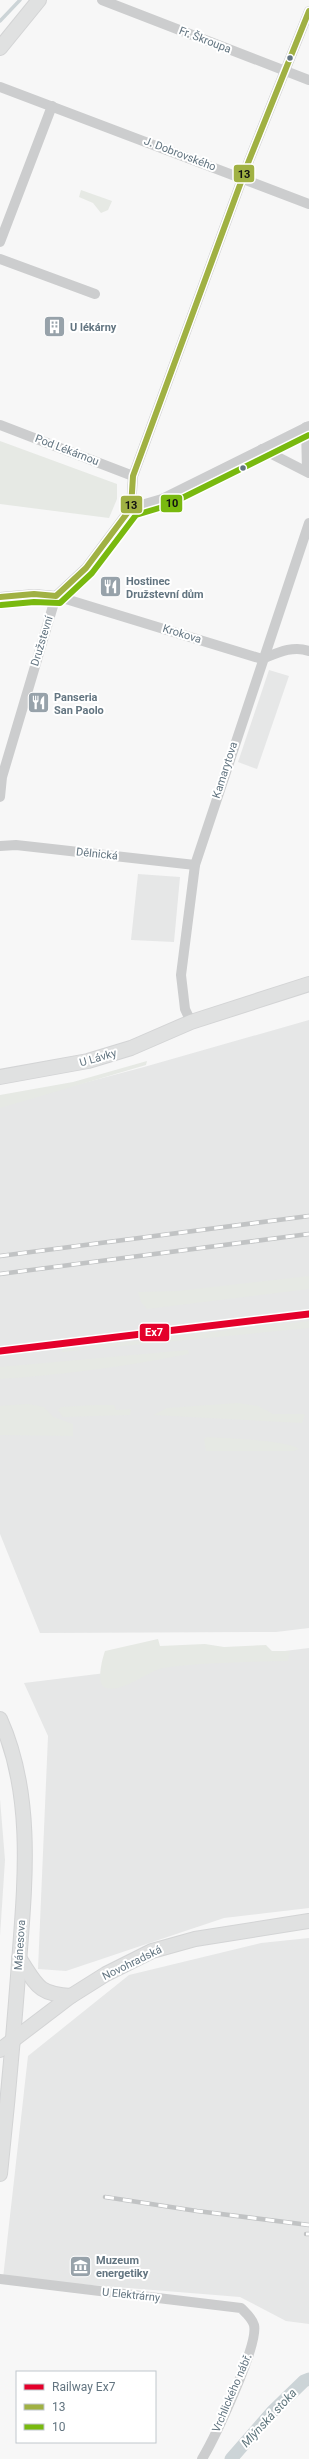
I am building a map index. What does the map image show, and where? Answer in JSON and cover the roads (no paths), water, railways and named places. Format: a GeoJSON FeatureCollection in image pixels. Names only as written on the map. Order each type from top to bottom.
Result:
{"type":"FeatureCollection","features":[{"type":"Feature","properties":{"kind":"main road"},"geometry":{"type":"LineString","coordinates":[[2,41],[39,0]]}},
{"type":"Feature","properties":{"kind":"main road","name":"U Lávky"},"geometry":{"type":"LineString","coordinates":[[0,1077],[88,1061],[130,1048],[191,1022],[309,984]]}},
{"type":"Feature","properties":{"kind":"main road","name":"Mánesova"},"geometry":{"type":"LineString","coordinates":[[0,1720],[10,1743],[22,1799],[25,1843],[14,2040],[0,2174]]}},
{"type":"Feature","properties":{"kind":"main road","name":"Novohradská"},"geometry":{"type":"LineString","coordinates":[[0,2050],[71,1996],[106,1974],[138,1957],[172,1944],[309,1921]]}},
{"type":"Feature","properties":{"kind":"main road"},"geometry":{"type":"LineString","coordinates":[[19,1958],[40,1989],[52,1995],[71,1996]]}},
{"type":"Feature","properties":{"kind":"main road"},"geometry":{"type":"LineString","coordinates":[[0,2126],[3,2146]]}},
{"type":"Feature","properties":{"kind":"street","name":"Fr. Škroupa"},"geometry":{"type":"LineString","coordinates":[[102,0],[309,80]]}},
{"type":"Feature","properties":{"kind":"street"},"geometry":{"type":"LineString","coordinates":[[56,596],[86,568],[131,508],[133,476],[242,178],[284,70],[309,11]]}},
{"type":"Feature","properties":{"kind":"street","name":"J. Dobrovského"},"geometry":{"type":"LineString","coordinates":[[0,87],[309,204]]}},
{"type":"Feature","properties":{"kind":"street"},"geometry":{"type":"LineString","coordinates":[[0,242],[52,106]]}},
{"type":"Feature","properties":{"kind":"street"},"geometry":{"type":"LineString","coordinates":[[0,259],[95,294]]}},
{"type":"Feature","properties":{"kind":"street","name":"Pod Lékárnou"},"geometry":{"type":"LineString","coordinates":[[0,424],[133,476]]}},
{"type":"Feature","properties":{"kind":"street"},"geometry":{"type":"LineString","coordinates":[[131,508],[162,499],[262,449],[308,427],[308,472],[262,449]]}},
{"type":"Feature","properties":{"kind":"street","name":"Kamarytova"},"geometry":{"type":"LineString","coordinates":[[191,1022],[182,997],[182,975],[195,864],[262,659],[309,523]]}},
{"type":"Feature","properties":{"kind":"street","name":"Krokova"},"geometry":{"type":"LineString","coordinates":[[0,597],[34,594],[56,596],[262,659]]}},
{"type":"Feature","properties":{"kind":"street","name":"Družstevní"},"geometry":{"type":"LineString","coordinates":[[0,797],[2,777],[56,596]]}},
{"type":"Feature","properties":{"kind":"street"},"geometry":{"type":"LineString","coordinates":[[262,659],[286,650],[298,649],[309,651]]}},
{"type":"Feature","properties":{"kind":"street","name":"Dělnická"},"geometry":{"type":"LineString","coordinates":[[0,846],[16,846],[195,864]]}},
{"type":"Feature","properties":{"kind":"street","name":"U Elektrárny"},"geometry":{"type":"LineString","coordinates":[[0,2279],[241,2308],[254,2325]]}},
{"type":"Feature","properties":{"kind":"street","name":"Vrchlického nábř."},"geometry":{"type":"LineString","coordinates":[[202,2459],[232,2396],[254,2339],[254,2325]]}},
{"type":"Feature","properties":{"kind":"waterway"},"geometry":{"type":"LineString","coordinates":[[0,21],[20,0]]}},
{"type":"Feature","properties":{"kind":"waterway","name":"Mlýnská stoka"},"geometry":{"type":"LineString","coordinates":[[231,2459],[272,2412],[304,2381],[309,2379]]}},
{"type":"Feature","properties":{"kind":"railway"},"geometry":{"type":"LineString","coordinates":[[0,1256],[309,1216]]}},
{"type":"Feature","properties":{"kind":"railway"},"geometry":{"type":"LineString","coordinates":[[0,1274],[309,1234]]}},
{"type":"Feature","properties":{"kind":"railway"},"geometry":{"type":"LineString","coordinates":[[105,2197],[197,2211],[309,2225]]}},
{"type":"Feature","properties":{"kind":"rail line","name":"Ex7"},"geometry":{"type":"LineString","coordinates":[[0,1351],[309,1314]]}},
{"type":"Feature","properties":{"kind":"place","name":"U lékárny"},"geometry":{"type":"Point","coordinates":[54,327]}},
{"type":"Feature","properties":{"kind":"place","name":"Hostinec Družstevní dům"},"geometry":{"type":"Point","coordinates":[110,587]}},
{"type":"Feature","properties":{"kind":"place","name":"Panseria San Paolo"},"geometry":{"type":"Point","coordinates":[39,703]}},
{"type":"Feature","properties":{"kind":"place","name":"Muzeum energetiky"},"geometry":{"type":"Point","coordinates":[80,2266]}}]}
